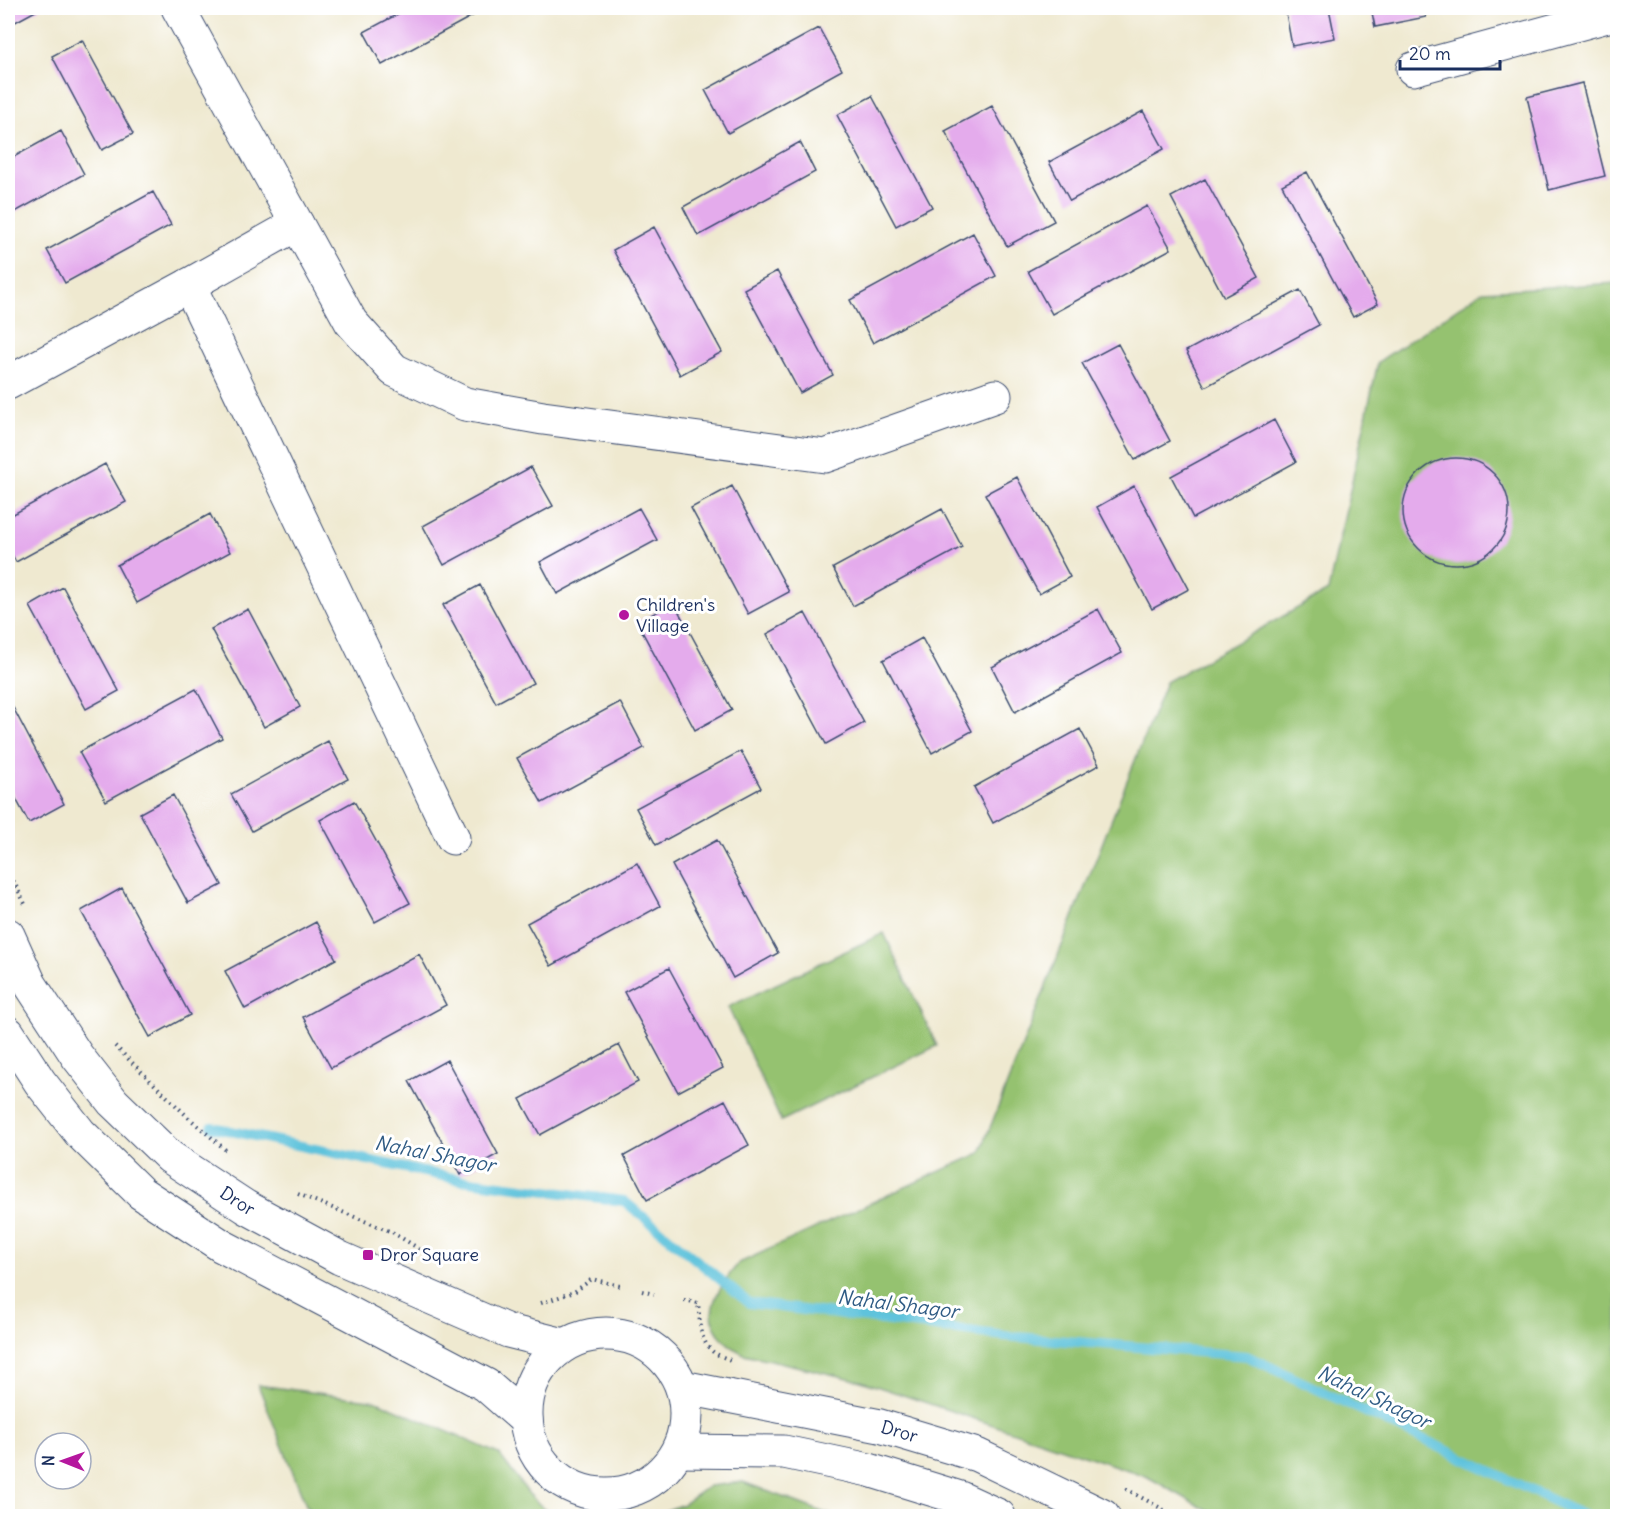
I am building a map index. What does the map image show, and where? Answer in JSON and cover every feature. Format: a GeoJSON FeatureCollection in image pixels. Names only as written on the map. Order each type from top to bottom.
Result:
{"type":"FeatureCollection","features":[{"type":"Feature","properties":{"kind":"street"},"geometry":{"type":"LineString","coordinates":[[178,8],[351,322],[394,370],[465,404],[543,418],[825,456],[995,396]]}},
{"type":"Feature","properties":{"kind":"street"},"geometry":{"type":"LineString","coordinates":[[1413,69],[1617,13]]}},
{"type":"Feature","properties":{"kind":"street"},"geometry":{"type":"LineString","coordinates":[[8,383],[297,224]]}},
{"type":"Feature","properties":{"kind":"street"},"geometry":{"type":"LineString","coordinates":[[189,285],[453,838]]}},
{"type":"Feature","properties":{"kind":"street","name":"Dror"},"geometry":{"type":"LineString","coordinates":[[8,935],[30,984],[77,1056],[113,1102],[170,1157],[246,1207],[340,1258],[508,1331],[564,1345]]}},
{"type":"Feature","properties":{"kind":"street"},"geometry":{"type":"LineString","coordinates":[[8,1033],[40,1082],[80,1133],[141,1193],[222,1246],[486,1385],[526,1420]]}},
{"type":"Feature","properties":{"kind":"street"},"geometry":{"type":"LineString","coordinates":[[616,1334],[633,1338],[649,1346],[663,1357],[674,1371],[682,1387],[686,1403],[686,1419],[684,1436],[678,1451],[667,1467],[653,1480],[637,1489],[618,1494],[600,1495],[581,1491],[564,1483],[549,1471],[537,1456],[530,1439],[526,1406],[535,1377],[542,1364],[552,1354],[581,1337],[616,1334]]}},
{"type":"Feature","properties":{"kind":"street","name":"Dror"},"geometry":{"type":"LineString","coordinates":[[682,1387],[880,1426],[977,1455],[1103,1516]]}},
{"type":"Feature","properties":{"kind":"street"},"geometry":{"type":"LineString","coordinates":[[678,1451],[784,1452],[869,1470],[960,1498],[999,1516]]}},
{"type":"Feature","properties":{"kind":"path"},"geometry":{"type":"LineString","coordinates":[[8,870],[29,911]]}},
{"type":"Feature","properties":{"kind":"path"},"geometry":{"type":"LineString","coordinates":[[109,1038],[189,1118],[231,1155]]}},
{"type":"Feature","properties":{"kind":"path"},"geometry":{"type":"LineString","coordinates":[[295,1193],[392,1232],[450,1268]]}},
{"type":"Feature","properties":{"kind":"path"},"geometry":{"type":"LineString","coordinates":[[534,1305],[574,1292],[592,1279],[620,1286]]}},
{"type":"Feature","properties":{"kind":"path"},"geometry":{"type":"LineString","coordinates":[[642,1291],[654,1294]]}},
{"type":"Feature","properties":{"kind":"path"},"geometry":{"type":"LineString","coordinates":[[1116,1484],[1175,1516]]}},
{"type":"Feature","properties":{"kind":"green space"},"geometry":{"type":"Polygon","coordinates":[[[1617,283],[1617,1516],[1217,1516],[1146,1476],[861,1381],[744,1354],[729,1344],[719,1334],[713,1323],[712,1312],[720,1288],[739,1263],[980,1153],[1166,682],[1328,591],[1378,362],[1483,291],[1617,283]]]}},
{"type":"Feature","properties":{"kind":"green space"},"geometry":{"type":"Polygon","coordinates":[[[884,933],[937,1046],[781,1121],[728,1007],[884,933]]]}},
{"type":"Feature","properties":{"kind":"green space"},"geometry":{"type":"Polygon","coordinates":[[[258,1385],[377,1401],[499,1454],[529,1494],[540,1505],[558,1516],[315,1516],[306,1505],[258,1385]]]}},
{"type":"Feature","properties":{"kind":"green space"},"geometry":{"type":"Polygon","coordinates":[[[743,1482],[833,1516],[653,1516],[683,1504],[709,1486],[743,1482]]]}},
{"type":"Feature","properties":{"kind":"building"},"geometry":{"type":"Polygon","coordinates":[[[8,8],[41,8],[8,26],[8,8]]]}},
{"type":"Feature","properties":{"kind":"building"},"geometry":{"type":"Polygon","coordinates":[[[409,8],[487,8],[382,65],[364,32],[409,8]]]}},
{"type":"Feature","properties":{"kind":"building"},"geometry":{"type":"Polygon","coordinates":[[[1285,8],[1329,8],[1335,38],[1292,46],[1285,8]]]}},
{"type":"Feature","properties":{"kind":"building"},"geometry":{"type":"Polygon","coordinates":[[[1371,8],[1424,8],[1426,17],[1375,27],[1371,8]]]}},
{"type":"Feature","properties":{"kind":"building"},"geometry":{"type":"Polygon","coordinates":[[[819,28],[842,70],[728,133],[705,90],[819,28]]]}},
{"type":"Feature","properties":{"kind":"building"},"geometry":{"type":"Polygon","coordinates":[[[82,40],[133,134],[102,150],[52,56],[82,40]]]}},
{"type":"Feature","properties":{"kind":"building"},"geometry":{"type":"Polygon","coordinates":[[[1582,83],[1605,176],[1549,190],[1527,97],[1582,83]]]}},
{"type":"Feature","properties":{"kind":"building"},"geometry":{"type":"Polygon","coordinates":[[[872,96],[932,207],[896,226],[837,115],[872,96]]]}},
{"type":"Feature","properties":{"kind":"building"},"geometry":{"type":"Polygon","coordinates":[[[992,106],[1054,221],[1007,246],[945,131],[992,106]]]}},
{"type":"Feature","properties":{"kind":"building"},"geometry":{"type":"Polygon","coordinates":[[[1143,111],[1164,149],[1070,201],[1049,162],[1143,111]]]}},
{"type":"Feature","properties":{"kind":"building"},"geometry":{"type":"Polygon","coordinates":[[[61,131],[84,174],[8,216],[8,160],[61,131]]]}},
{"type":"Feature","properties":{"kind":"building"},"geometry":{"type":"Polygon","coordinates":[[[800,142],[815,172],[698,236],[683,207],[800,142]]]}},
{"type":"Feature","properties":{"kind":"building"},"geometry":{"type":"Polygon","coordinates":[[[1307,172],[1378,304],[1353,317],[1282,185],[1307,172]]]}},
{"type":"Feature","properties":{"kind":"building"},"geometry":{"type":"Polygon","coordinates":[[[1205,179],[1259,278],[1224,297],[1171,197],[1205,179]]]}},
{"type":"Feature","properties":{"kind":"building"},"geometry":{"type":"Polygon","coordinates":[[[153,192],[171,225],[65,283],[47,250],[153,192]]]}},
{"type":"Feature","properties":{"kind":"building"},"geometry":{"type":"Polygon","coordinates":[[[1147,206],[1171,249],[1052,314],[1028,271],[1147,206]]]}},
{"type":"Feature","properties":{"kind":"building"},"geometry":{"type":"Polygon","coordinates":[[[654,227],[722,352],[680,375],[613,250],[654,227]]]}},
{"type":"Feature","properties":{"kind":"building"},"geometry":{"type":"Polygon","coordinates":[[[973,233],[996,276],[873,343],[850,300],[973,233]]]}},
{"type":"Feature","properties":{"kind":"building"},"geometry":{"type":"Polygon","coordinates":[[[777,271],[833,375],[800,393],[744,289],[777,271]]]}},
{"type":"Feature","properties":{"kind":"building"},"geometry":{"type":"Polygon","coordinates":[[[1300,290],[1319,325],[1205,387],[1186,351],[1300,290]]]}},
{"type":"Feature","properties":{"kind":"building"},"geometry":{"type":"Polygon","coordinates":[[[1118,344],[1170,441],[1135,460],[1082,363],[1118,344]]]}},
{"type":"Feature","properties":{"kind":"building"},"geometry":{"type":"Polygon","coordinates":[[[1274,420],[1296,462],[1193,518],[1171,476],[1274,420]]]}},
{"type":"Feature","properties":{"kind":"building"},"geometry":{"type":"Polygon","coordinates":[[[1456,458],[1476,462],[1493,474],[1505,491],[1509,511],[1505,531],[1493,548],[1476,560],[1456,564],[1436,560],[1419,548],[1407,531],[1403,511],[1407,491],[1419,474],[1436,462],[1456,458]]]}},
{"type":"Feature","properties":{"kind":"building"},"geometry":{"type":"Polygon","coordinates":[[[105,464],[126,502],[16,562],[8,547],[8,517],[105,464]]]}},
{"type":"Feature","properties":{"kind":"building"},"geometry":{"type":"Polygon","coordinates":[[[531,467],[553,506],[444,565],[423,526],[531,467]]]}},
{"type":"Feature","properties":{"kind":"building"},"geometry":{"type":"Polygon","coordinates":[[[1017,477],[1070,577],[1039,594],[985,494],[1017,477]]]}},
{"type":"Feature","properties":{"kind":"building"},"geometry":{"type":"Polygon","coordinates":[[[732,486],[789,592],[748,614],[691,508],[732,486]]]}},
{"type":"Feature","properties":{"kind":"building"},"geometry":{"type":"Polygon","coordinates":[[[1134,486],[1189,589],[1152,609],[1097,507],[1134,486]]]}},
{"type":"Feature","properties":{"kind":"building"},"geometry":{"type":"Polygon","coordinates":[[[639,508],[657,540],[557,594],[540,562],[639,508]]]}},
{"type":"Feature","properties":{"kind":"building"},"geometry":{"type":"Polygon","coordinates":[[[942,509],[962,547],[853,606],[833,568],[942,509]]]}},
{"type":"Feature","properties":{"kind":"building"},"geometry":{"type":"Polygon","coordinates":[[[210,514],[230,552],[137,603],[117,565],[210,514]]]}},
{"type":"Feature","properties":{"kind":"building"},"geometry":{"type":"Polygon","coordinates":[[[480,585],[533,683],[496,703],[443,605],[480,585]]]}},
{"type":"Feature","properties":{"kind":"building"},"geometry":{"type":"Polygon","coordinates":[[[63,587],[119,691],[86,709],[30,606],[63,587]]]}},
{"type":"Feature","properties":{"kind":"building"},"geometry":{"type":"Polygon","coordinates":[[[674,603],[732,710],[695,730],[637,622],[674,603]]]}},
{"type":"Feature","properties":{"kind":"building"},"geometry":{"type":"Polygon","coordinates":[[[248,609],[300,707],[264,727],[211,629],[248,609]]]}},
{"type":"Feature","properties":{"kind":"building"},"geometry":{"type":"Polygon","coordinates":[[[1098,609],[1122,653],[1015,712],[992,667],[1098,609]]]}},
{"type":"Feature","properties":{"kind":"building"},"geometry":{"type":"Polygon","coordinates":[[[805,613],[864,723],[826,744],[767,634],[805,613]]]}},
{"type":"Feature","properties":{"kind":"building"},"geometry":{"type":"Polygon","coordinates":[[[922,638],[972,731],[932,753],[883,660],[922,638]]]}},
{"type":"Feature","properties":{"kind":"building"},"geometry":{"type":"Polygon","coordinates":[[[196,689],[222,738],[106,801],[79,752],[196,689]]]}},
{"type":"Feature","properties":{"kind":"building"},"geometry":{"type":"Polygon","coordinates":[[[8,698],[64,804],[29,823],[8,784],[8,698]]]}},
{"type":"Feature","properties":{"kind":"building"},"geometry":{"type":"Polygon","coordinates":[[[620,702],[644,748],[542,803],[517,758],[620,702]]]}},
{"type":"Feature","properties":{"kind":"building"},"geometry":{"type":"Polygon","coordinates":[[[1080,729],[1099,765],[993,823],[974,787],[1080,729]]]}},
{"type":"Feature","properties":{"kind":"building"},"geometry":{"type":"Polygon","coordinates":[[[328,741],[348,779],[252,831],[231,794],[328,741]]]}},
{"type":"Feature","properties":{"kind":"building"},"geometry":{"type":"Polygon","coordinates":[[[741,751],[761,788],[656,845],[636,808],[741,751]]]}},
{"type":"Feature","properties":{"kind":"building"},"geometry":{"type":"Polygon","coordinates":[[[173,795],[222,885],[188,903],[140,813],[173,795]]]}},
{"type":"Feature","properties":{"kind":"building"},"geometry":{"type":"Polygon","coordinates":[[[354,801],[410,903],[375,922],[320,820],[354,801]]]}},
{"type":"Feature","properties":{"kind":"building"},"geometry":{"type":"Polygon","coordinates":[[[717,840],[778,953],[733,978],[672,865],[717,840]]]}},
{"type":"Feature","properties":{"kind":"building"},"geometry":{"type":"Polygon","coordinates":[[[637,863],[660,906],[551,966],[527,923],[637,863]]]}},
{"type":"Feature","properties":{"kind":"building"},"geometry":{"type":"Polygon","coordinates":[[[122,888],[190,1015],[150,1037],[81,911],[122,888]]]}},
{"type":"Feature","properties":{"kind":"building"},"geometry":{"type":"Polygon","coordinates":[[[316,922],[336,959],[245,1009],[225,971],[316,922]]]}},
{"type":"Feature","properties":{"kind":"building"},"geometry":{"type":"Polygon","coordinates":[[[419,954],[446,1005],[331,1068],[303,1017],[419,954]]]}},
{"type":"Feature","properties":{"kind":"building"},"geometry":{"type":"Polygon","coordinates":[[[669,968],[723,1068],[678,1092],[624,992],[669,968]]]}},
{"type":"Feature","properties":{"kind":"building"},"geometry":{"type":"Polygon","coordinates":[[[619,1045],[638,1082],[540,1135],[520,1099],[619,1045]]]}},
{"type":"Feature","properties":{"kind":"building"},"geometry":{"type":"Polygon","coordinates":[[[447,1060],[498,1154],[460,1175],[409,1081],[447,1060]]]}},
{"type":"Feature","properties":{"kind":"building"},"geometry":{"type":"Polygon","coordinates":[[[725,1100],[749,1145],[647,1200],[624,1156],[725,1100]]]}},
{"type":"Feature","properties":{"kind":"waterway","name":"Nahal Shagor"},"geometry":{"type":"LineString","coordinates":[[212,1127],[462,1180],[624,1201],[749,1303],[1005,1336],[1247,1356],[1585,1516]]}},
{"type":"Feature","properties":{"kind":"place","name":"Children's Village"},"geometry":{"type":"Point","coordinates":[624,615]}},
{"type":"Feature","properties":{"kind":"place","name":"Dror Square"},"geometry":{"type":"Point","coordinates":[368,1255]}}]}
